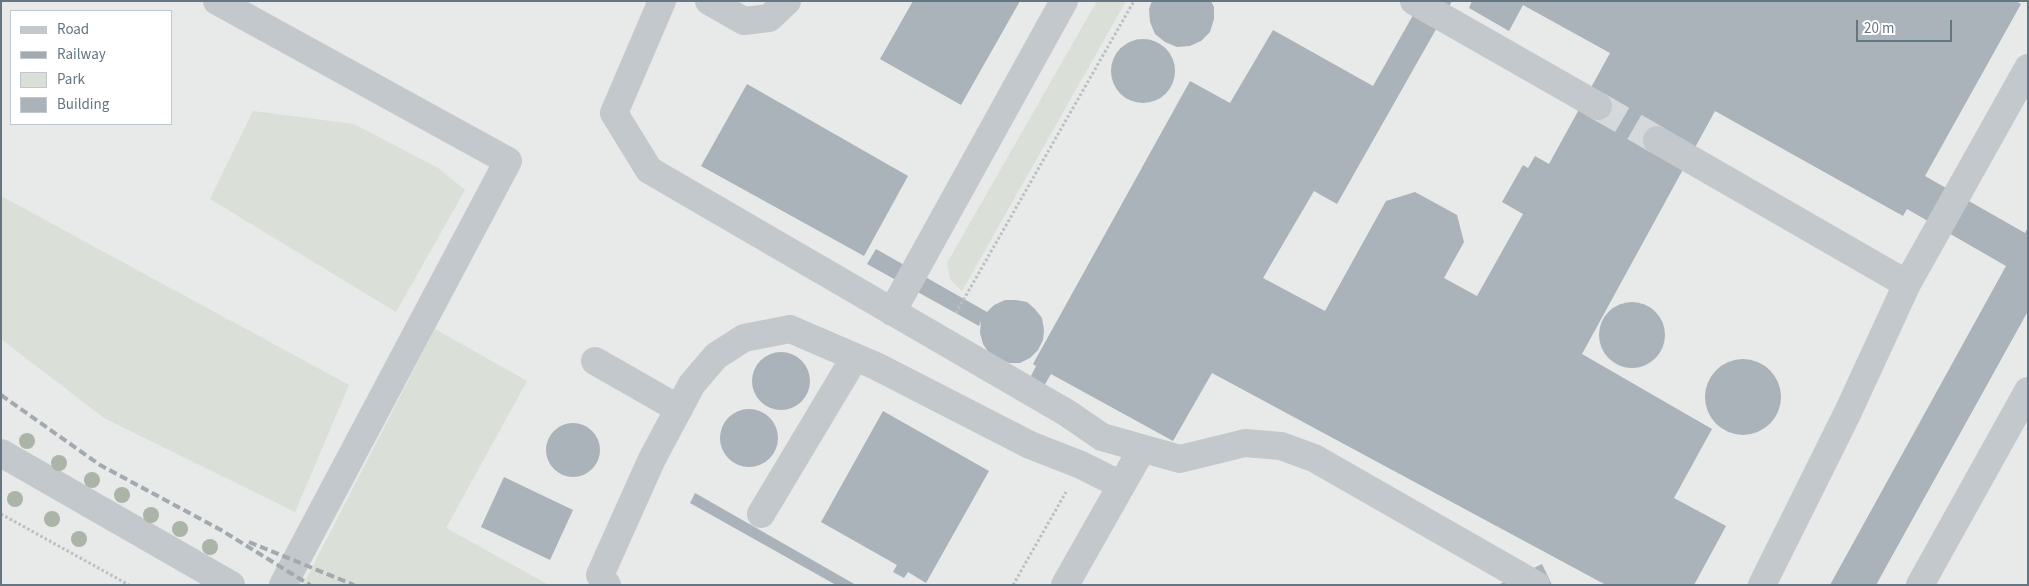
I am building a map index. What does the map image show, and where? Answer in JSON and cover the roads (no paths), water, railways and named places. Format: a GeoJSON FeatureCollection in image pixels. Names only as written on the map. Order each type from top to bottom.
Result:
{"type":"FeatureCollection","features":[{"type":"Feature","properties":{"kind":"lane"},"geometry":{"type":"LineString","coordinates":[[217,1],[508,161],[283,585]]}},
{"type":"Feature","properties":{"kind":"lane"},"geometry":{"type":"LineString","coordinates":[[662,1],[614,113],[649,170],[1068,414],[1102,437],[1180,459],[1245,443],[1280,446],[1314,458],[1536,585]]}},
{"type":"Feature","properties":{"kind":"lane"},"geometry":{"type":"LineString","coordinates":[[709,1],[744,21],[769,18],[787,1]]}},
{"type":"Feature","properties":{"kind":"lane"},"geometry":{"type":"LineString","coordinates":[[892,312],[1064,1]]}},
{"type":"Feature","properties":{"kind":"lane"},"geometry":{"type":"LineString","coordinates":[[1414,1],[1598,106]]}},
{"type":"Feature","properties":{"kind":"lane"},"geometry":{"type":"LineString","coordinates":[[1762,585],[1848,412],[1907,284],[2028,68]]}},
{"type":"Feature","properties":{"kind":"lane"},"geometry":{"type":"LineString","coordinates":[[1657,140],[1907,284]]}},
{"type":"Feature","properties":{"kind":"lane"},"geometry":{"type":"LineString","coordinates":[[607,585],[600,575],[652,459],[692,384],[716,356],[744,338],[790,329],[855,357],[1030,445],[1081,465],[1121,485]]}},
{"type":"Feature","properties":{"kind":"lane"},"geometry":{"type":"LineString","coordinates":[[761,514],[855,357]]}},
{"type":"Feature","properties":{"kind":"lane"},"geometry":{"type":"LineString","coordinates":[[595,361],[678,409]]}},
{"type":"Feature","properties":{"kind":"lane"},"geometry":{"type":"LineString","coordinates":[[1920,585],[2028,391]]}},
{"type":"Feature","properties":{"kind":"lane"},"geometry":{"type":"LineString","coordinates":[[1065,585],[1142,449]]}},
{"type":"Feature","properties":{"kind":"lane"},"geometry":{"type":"LineString","coordinates":[[1,453],[231,585]]}},
{"type":"Feature","properties":{"kind":"tunnel"},"geometry":{"type":"LineString","coordinates":[[1598,106],[1657,140]]}},
{"type":"Feature","properties":{"kind":"railway"},"geometry":{"type":"LineString","coordinates":[[1,395],[100,465],[221,530],[310,585]]}},
{"type":"Feature","properties":{"kind":"railway"},"geometry":{"type":"LineString","coordinates":[[249,542],[354,585]]}}]}
